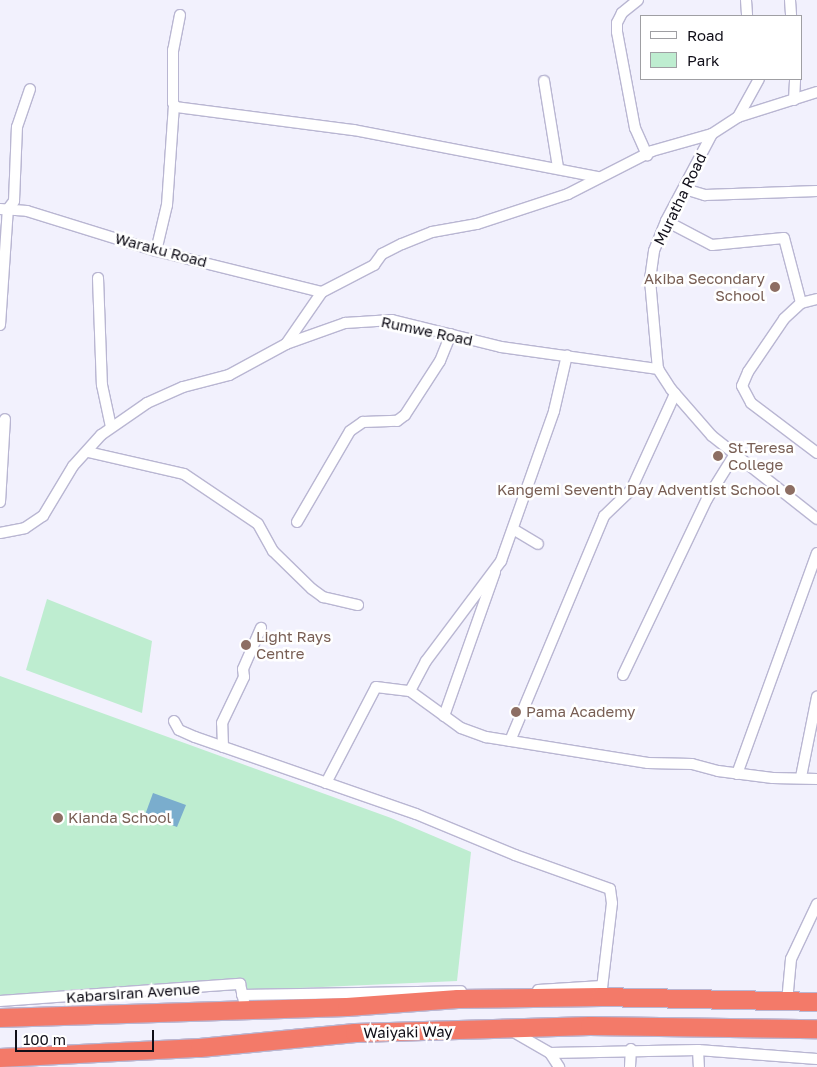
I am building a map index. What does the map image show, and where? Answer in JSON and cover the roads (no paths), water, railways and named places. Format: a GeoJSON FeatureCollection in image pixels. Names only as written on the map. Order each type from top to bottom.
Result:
{"type":"FeatureCollection","features":[{"type":"Feature","properties":{"kind":"highway","name":"Waiyaki Way"},"geometry":{"type":"LineString","coordinates":[[0,1018],[243,1002],[347,1007],[601,992],[817,1002]]}},
{"type":"Feature","properties":{"kind":"highway","name":"Waiyaki Way"},"geometry":{"type":"LineString","coordinates":[[0,1058],[200,1048],[355,1033],[510,1030],[590,1026],[817,1029]]}},
{"type":"Feature","properties":{"kind":"street"},"geometry":{"type":"LineString","coordinates":[[638,0],[622,13],[617,23],[617,32],[635,128],[647,155]]}},
{"type":"Feature","properties":{"kind":"street"},"geometry":{"type":"LineString","coordinates":[[746,0],[747,15]]}},
{"type":"Feature","properties":{"kind":"street"},"geometry":{"type":"LineString","coordinates":[[790,0],[791,15]]}},
{"type":"Feature","properties":{"kind":"street"},"geometry":{"type":"LineString","coordinates":[[156,251],[167,205],[174,106],[173,50],[180,14]]}},
{"type":"Feature","properties":{"kind":"street"},"geometry":{"type":"LineString","coordinates":[[738,117],[758,80]]}},
{"type":"Feature","properties":{"kind":"street"},"geometry":{"type":"LineString","coordinates":[[794,80],[794,100]]}},
{"type":"Feature","properties":{"kind":"street"},"geometry":{"type":"LineString","coordinates":[[544,81],[558,167]]}},
{"type":"Feature","properties":{"kind":"street"},"geometry":{"type":"LineString","coordinates":[[0,325],[4,209],[14,200],[17,127],[30,89]]}},
{"type":"Feature","properties":{"kind":"street"},"geometry":{"type":"LineString","coordinates":[[286,344],[322,292],[374,265],[382,254],[402,244],[432,232],[515,213],[568,194],[598,177],[647,155],[712,134],[738,117],[817,92]]}},
{"type":"Feature","properties":{"kind":"street"},"geometry":{"type":"LineString","coordinates":[[174,106],[242,118],[354,130],[451,151],[558,167],[598,177]]}},
{"type":"Feature","properties":{"kind":"street","name":"Muratha Road"},"geometry":{"type":"LineString","coordinates":[[712,134],[685,189],[666,221],[654,251],[650,280],[658,369],[675,394],[712,436],[817,519]]}},
{"type":"Feature","properties":{"kind":"street"},"geometry":{"type":"LineString","coordinates":[[685,189],[705,195],[817,191]]}},
{"type":"Feature","properties":{"kind":"street","name":"Waraku Road"},"geometry":{"type":"LineString","coordinates":[[4,209],[86,228],[156,251],[322,292]]}},
{"type":"Feature","properties":{"kind":"street"},"geometry":{"type":"LineString","coordinates":[[666,221],[712,245],[784,238],[801,303]]}},
{"type":"Feature","properties":{"kind":"street"},"geometry":{"type":"LineString","coordinates":[[98,278],[102,385],[111,427]]}},
{"type":"Feature","properties":{"kind":"street"},"geometry":{"type":"LineString","coordinates":[[817,299],[801,303],[770,337],[742,386],[751,403],[817,453]]}},
{"type":"Feature","properties":{"kind":"street","name":"Rumwe Road"},"geometry":{"type":"LineString","coordinates":[[0,533],[25,528],[43,516],[74,466],[101,435],[154,399],[183,387],[229,375],[286,344],[344,323],[364,320],[392,320],[501,347],[567,354],[658,369]]}},
{"type":"Feature","properties":{"kind":"street"},"geometry":{"type":"LineString","coordinates":[[297,522],[350,430],[363,422],[397,421],[405,416],[440,361],[450,334]]}},
{"type":"Feature","properties":{"kind":"street"},"geometry":{"type":"LineString","coordinates":[[444,716],[554,411],[567,354]]}},
{"type":"Feature","properties":{"kind":"street"},"geometry":{"type":"LineString","coordinates":[[510,741],[604,516],[631,490],[675,394]]}},
{"type":"Feature","properties":{"kind":"street"},"geometry":{"type":"LineString","coordinates":[[0,502],[5,418]]}},
{"type":"Feature","properties":{"kind":"street"},"geometry":{"type":"LineString","coordinates":[[88,452],[184,474],[258,524],[273,551],[312,589],[323,597],[358,605]]}},
{"type":"Feature","properties":{"kind":"street"},"geometry":{"type":"LineString","coordinates":[[622,675],[707,499],[735,454]]}},
{"type":"Feature","properties":{"kind":"street"},"geometry":{"type":"LineString","coordinates":[[513,529],[538,544]]}},
{"type":"Feature","properties":{"kind":"street"},"geometry":{"type":"LineString","coordinates":[[738,774],[817,553]]}},
{"type":"Feature","properties":{"kind":"street"},"geometry":{"type":"LineString","coordinates":[[410,691],[426,661],[498,567]]}},
{"type":"Feature","properties":{"kind":"street"},"geometry":{"type":"LineString","coordinates":[[223,747],[222,723],[244,677],[243,670],[261,628]]}},
{"type":"Feature","properties":{"kind":"street"},"geometry":{"type":"LineString","coordinates":[[326,783],[376,687],[410,691],[444,716],[469,731],[510,741],[648,763],[692,764],[738,774],[817,779]]}},
{"type":"Feature","properties":{"kind":"street"},"geometry":{"type":"LineString","coordinates":[[801,777],[817,697]]}},
{"type":"Feature","properties":{"kind":"street"},"geometry":{"type":"LineString","coordinates":[[174,721],[180,730],[223,747],[326,783],[610,889],[612,903],[601,992]]}},
{"type":"Feature","properties":{"kind":"street"},"geometry":{"type":"LineString","coordinates":[[786,1002],[791,959],[817,904]]}},
{"type":"Feature","properties":{"kind":"street","name":"Kabarsiran Avenue"},"geometry":{"type":"LineString","coordinates":[[0,1002],[240,984],[243,1002]]}},
{"type":"Feature","properties":{"kind":"street"},"geometry":{"type":"LineString","coordinates":[[510,1030],[550,1053],[560,1067]]}},
{"type":"Feature","properties":{"kind":"street"},"geometry":{"type":"LineString","coordinates":[[550,1053],[631,1049],[698,1050],[787,1062],[817,1059]]}},
{"type":"Feature","properties":{"kind":"street"},"geometry":{"type":"LineString","coordinates":[[630,1067],[631,1049]]}},
{"type":"Feature","properties":{"kind":"street"},"geometry":{"type":"LineString","coordinates":[[698,1050],[699,1067]]}},
{"type":"Feature","properties":{"kind":"water"},"geometry":{"type":"Polygon","coordinates":[[[153,793],[186,805],[177,827],[145,815],[153,793]]]}},
{"type":"Feature","properties":{"kind":"place","name":"Akiba Secondary School"},"geometry":{"type":"Point","coordinates":[775,287]}},
{"type":"Feature","properties":{"kind":"place","name":"St.Teresa College"},"geometry":{"type":"Point","coordinates":[718,456]}},
{"type":"Feature","properties":{"kind":"place","name":"Kangemi Seventh Day Adventist School"},"geometry":{"type":"Point","coordinates":[790,490]}},
{"type":"Feature","properties":{"kind":"place","name":"Light Rays Centre"},"geometry":{"type":"Point","coordinates":[246,645]}},
{"type":"Feature","properties":{"kind":"place","name":"Pama Academy"},"geometry":{"type":"Point","coordinates":[516,712]}},
{"type":"Feature","properties":{"kind":"place","name":"Kianda School"},"geometry":{"type":"Point","coordinates":[58,818]}}]}
